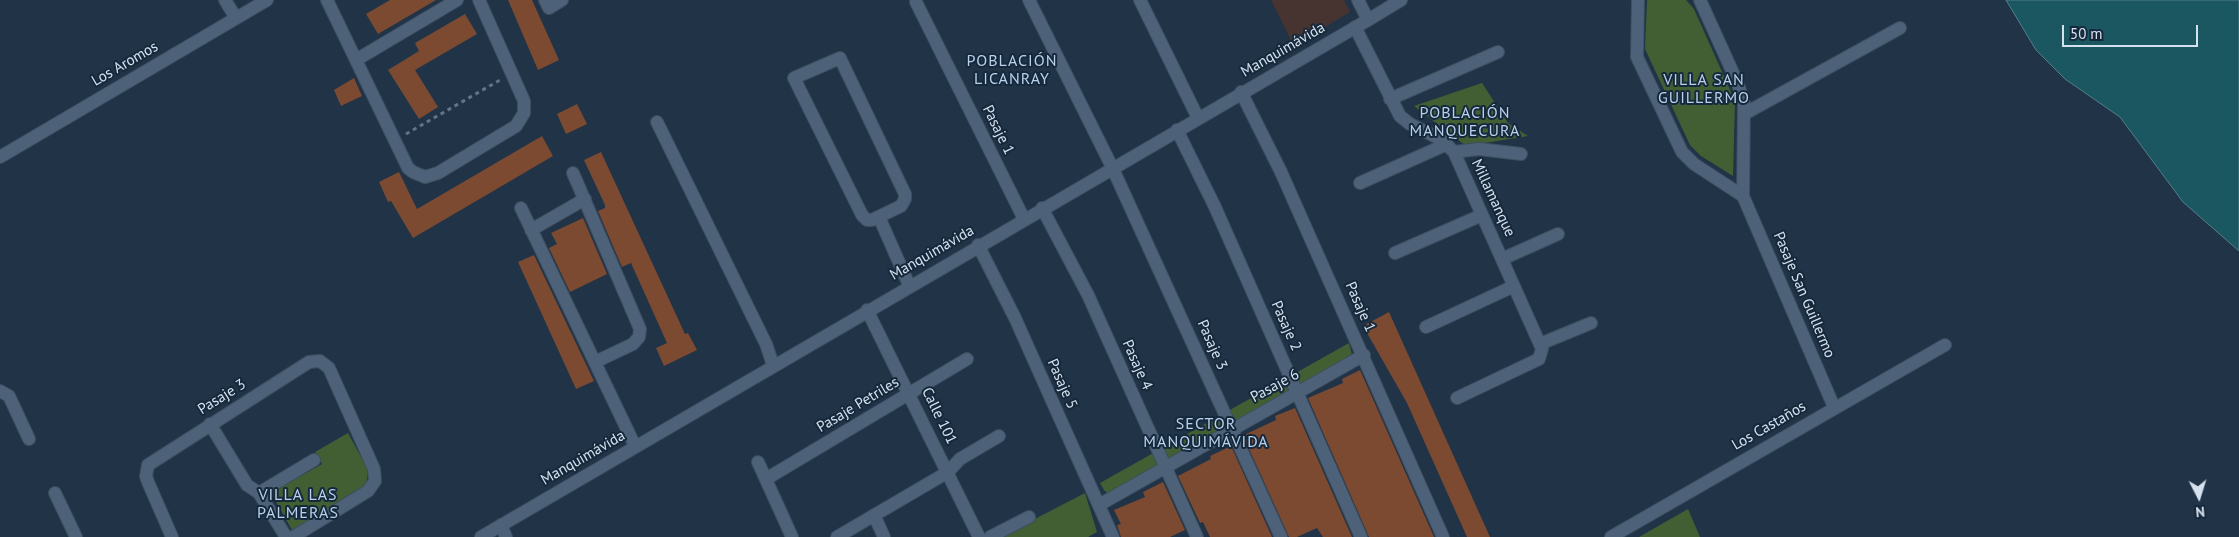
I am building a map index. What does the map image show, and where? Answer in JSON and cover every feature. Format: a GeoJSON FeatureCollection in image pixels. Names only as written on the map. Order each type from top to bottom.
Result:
{"type":"FeatureCollection","features":[{"type":"Feature","properties":{"kind":"street"},"geometry":{"type":"LineString","coordinates":[[225,0],[236,18]]}},
{"type":"Feature","properties":{"kind":"street","name":"Los Aromos"},"geometry":{"type":"LineString","coordinates":[[0,157],[267,0]]}},
{"type":"Feature","properties":{"kind":"street"},"geometry":{"type":"LineString","coordinates":[[327,0],[408,168],[412,172],[425,177],[438,173],[520,123],[524,113],[524,101],[480,0]]}},
{"type":"Feature","properties":{"kind":"street"},"geometry":{"type":"LineString","coordinates":[[356,60],[457,0]]}},
{"type":"Feature","properties":{"kind":"street"},"geometry":{"type":"LineString","coordinates":[[547,4],[562,0]]}},
{"type":"Feature","properties":{"kind":"street"},"geometry":{"type":"LineString","coordinates":[[1029,0],[1112,168]]}},
{"type":"Feature","properties":{"kind":"street"},"geometry":{"type":"LineString","coordinates":[[1140,0],[1198,118]]}},
{"type":"Feature","properties":{"kind":"street"},"geometry":{"type":"LineString","coordinates":[[1358,0],[1368,20]]}},
{"type":"Feature","properties":{"kind":"street","name":"Manquimávida"},"geometry":{"type":"LineString","coordinates":[[481,537],[909,285],[1401,0]]}},
{"type":"Feature","properties":{"kind":"street"},"geometry":{"type":"LineString","coordinates":[[1638,0],[1637,57],[1682,152],[1694,164],[1743,196]]}},
{"type":"Feature","properties":{"kind":"street","name":"Pasaje San Guillermo"},"geometry":{"type":"LineString","coordinates":[[1700,0],[1738,84],[1744,102],[1743,196],[1834,407]]}},
{"type":"Feature","properties":{"kind":"street","name":"Pasaje 1"},"geometry":{"type":"LineString","coordinates":[[916,2],[1024,219]]}},
{"type":"Feature","properties":{"kind":"street"},"geometry":{"type":"LineString","coordinates":[[1355,27],[1390,99],[1405,121],[1450,148]]}},
{"type":"Feature","properties":{"kind":"street"},"geometry":{"type":"LineString","coordinates":[[1744,114],[1900,28]]}},
{"type":"Feature","properties":{"kind":"street"},"geometry":{"type":"LineString","coordinates":[[1390,99],[1498,52]]}},
{"type":"Feature","properties":{"kind":"street"},"geometry":{"type":"LineString","coordinates":[[840,58],[905,194],[905,199],[901,206],[879,217],[868,220],[862,214],[794,78],[840,58]]}},
{"type":"Feature","properties":{"kind":"street","name":"Pasaje 1"},"geometry":{"type":"LineString","coordinates":[[1241,92],[1270,147],[1364,355],[1443,537]]}},
{"type":"Feature","properties":{"kind":"street"},"geometry":{"type":"LineString","coordinates":[[657,122],[766,344],[773,365]]}},
{"type":"Feature","properties":{"kind":"street","name":"Pasaje 2"},"geometry":{"type":"LineString","coordinates":[[1177,130],[1215,207],[1361,537]]}},
{"type":"Feature","properties":{"kind":"street"},"geometry":{"type":"LineString","coordinates":[[1360,183],[1450,148],[1521,154]]}},
{"type":"Feature","properties":{"kind":"street","name":"Millamanque"},"geometry":{"type":"LineString","coordinates":[[1450,148],[1502,259],[1541,350]]}},
{"type":"Feature","properties":{"kind":"street","name":"Pasaje 3"},"geometry":{"type":"LineString","coordinates":[[1112,168],[1281,537]]}},
{"type":"Feature","properties":{"kind":"street"},"geometry":{"type":"LineString","coordinates":[[573,173],[640,333],[633,344],[595,362]]}},
{"type":"Feature","properties":{"kind":"street"},"geometry":{"type":"LineString","coordinates":[[532,230],[585,199]]}},
{"type":"Feature","properties":{"kind":"street"},"geometry":{"type":"LineString","coordinates":[[521,208],[635,446]]}},
{"type":"Feature","properties":{"kind":"street","name":"Pasaje 4"},"geometry":{"type":"LineString","coordinates":[[1042,208],[1088,296],[1197,537]]}},
{"type":"Feature","properties":{"kind":"street"},"geometry":{"type":"LineString","coordinates":[[1394,253],[1482,215]]}},
{"type":"Feature","properties":{"kind":"street"},"geometry":{"type":"LineString","coordinates":[[879,217],[909,285]]}},
{"type":"Feature","properties":{"kind":"street"},"geometry":{"type":"LineString","coordinates":[[1502,259],[1558,234]]}},
{"type":"Feature","properties":{"kind":"street","name":"Pasaje 5"},"geometry":{"type":"LineString","coordinates":[[978,245],[1015,318],[1113,537]]}},
{"type":"Feature","properties":{"kind":"street"},"geometry":{"type":"LineString","coordinates":[[1426,327],[1514,286]]}},
{"type":"Feature","properties":{"kind":"street","name":"Calle 101"},"geometry":{"type":"LineString","coordinates":[[867,310],[980,537]]}},
{"type":"Feature","properties":{"kind":"street"},"geometry":{"type":"LineString","coordinates":[[1457,398],[1539,359],[1541,350],[1590,323]]}},
{"type":"Feature","properties":{"kind":"street","name":"Los Castaños"},"geometry":{"type":"LineString","coordinates":[[1611,537],[1834,407],[1945,345]]}},
{"type":"Feature","properties":{"kind":"street","name":"Pasaje 6"},"geometry":{"type":"LineString","coordinates":[[1099,505],[1364,355]]}},
{"type":"Feature","properties":{"kind":"street","name":"Pasaje Petriles"},"geometry":{"type":"LineString","coordinates":[[766,479],[967,359]]}},
{"type":"Feature","properties":{"kind":"street","name":"Pasaje 3"},"geometry":{"type":"LineString","coordinates":[[172,537],[148,482],[146,470],[152,460],[309,362],[320,361],[329,368],[374,469],[374,481],[368,491],[293,537]]}},
{"type":"Feature","properties":{"kind":"street"},"geometry":{"type":"LineString","coordinates":[[0,391],[9,396],[29,439]]}},
{"type":"Feature","properties":{"kind":"street"},"geometry":{"type":"LineString","coordinates":[[210,424],[247,485],[259,493],[286,537]]}},
{"type":"Feature","properties":{"kind":"street"},"geometry":{"type":"LineString","coordinates":[[837,537],[948,472],[960,459],[999,436]]}},
{"type":"Feature","properties":{"kind":"street"},"geometry":{"type":"LineString","coordinates":[[259,493],[314,460]]}},
{"type":"Feature","properties":{"kind":"street"},"geometry":{"type":"LineString","coordinates":[[758,462],[792,537]]}},
{"type":"Feature","properties":{"kind":"street"},"geometry":{"type":"LineString","coordinates":[[55,493],[76,537]]}},
{"type":"Feature","properties":{"kind":"street"},"geometry":{"type":"LineString","coordinates":[[874,515],[884,537]]}},
{"type":"Feature","properties":{"kind":"street"},"geometry":{"type":"LineString","coordinates":[[990,537],[1029,518]]}},
{"type":"Feature","properties":{"kind":"street"},"geometry":{"type":"LineString","coordinates":[[501,525],[506,537]]}},
{"type":"Feature","properties":{"kind":"path"},"geometry":{"type":"LineString","coordinates":[[395,141],[512,73]]}},
{"type":"Feature","properties":{"kind":"shaded area"},"geometry":{"type":"Polygon","coordinates":[[[1271,0],[1344,0],[1350,12],[1294,46],[1271,0]]]}},
{"type":"Feature","properties":{"kind":"shaded area"},"geometry":{"type":"Polygon","coordinates":[[[1647,0],[1686,0],[1694,9],[1735,101],[1733,176],[1701,156],[1690,145],[1645,49],[1647,0]]]}},
{"type":"Feature","properties":{"kind":"shaded area"},"geometry":{"type":"Polygon","coordinates":[[[2006,0],[2239,0],[2239,251],[2183,202],[2120,117],[2065,79],[2036,50],[2006,0]]]}},
{"type":"Feature","properties":{"kind":"shaded area"},"geometry":{"type":"Polygon","coordinates":[[[1482,83],[1508,123],[1528,136],[1466,146],[1414,106],[1482,83]]]}},
{"type":"Feature","properties":{"kind":"shaded area"},"geometry":{"type":"Polygon","coordinates":[[[1349,343],[1352,355],[1108,494],[1104,490],[1100,483],[1349,343]]]}},
{"type":"Feature","properties":{"kind":"shaded area"},"geometry":{"type":"Polygon","coordinates":[[[348,433],[366,466],[368,472],[366,484],[363,489],[292,530],[271,493],[322,464],[315,452],[348,433]]]}},
{"type":"Feature","properties":{"kind":"shaded area"},"geometry":{"type":"Polygon","coordinates":[[[1085,493],[1097,532],[1088,537],[1000,537],[1085,493]]]}},
{"type":"Feature","properties":{"kind":"shaded area"},"geometry":{"type":"Polygon","coordinates":[[[1688,509],[1700,537],[1639,537],[1688,509]]]}},
{"type":"Feature","properties":{"kind":"building"},"geometry":{"type":"Polygon","coordinates":[[[390,0],[436,0],[378,34],[366,14],[390,0]]]}},
{"type":"Feature","properties":{"kind":"building"},"geometry":{"type":"Polygon","coordinates":[[[508,0],[532,0],[559,60],[538,70],[508,0]]]}},
{"type":"Feature","properties":{"kind":"building"},"geometry":{"type":"Polygon","coordinates":[[[465,14],[477,34],[415,70],[438,107],[419,119],[388,70],[419,51],[415,43],[465,14]]]}},
{"type":"Feature","properties":{"kind":"building"},"geometry":{"type":"Polygon","coordinates":[[[354,78],[362,96],[341,106],[334,90],[354,78]]]}},
{"type":"Feature","properties":{"kind":"building"},"geometry":{"type":"Polygon","coordinates":[[[577,104],[587,124],[566,134],[557,114],[577,104]]]}},
{"type":"Feature","properties":{"kind":"building"},"geometry":{"type":"Polygon","coordinates":[[[542,136],[553,156],[413,238],[391,201],[388,202],[379,182],[399,172],[417,209],[542,136]]]}},
{"type":"Feature","properties":{"kind":"building"},"geometry":{"type":"Polygon","coordinates":[[[601,152],[685,334],[688,333],[697,350],[664,366],[656,348],[667,343],[631,263],[622,267],[598,211],[605,208],[605,205],[584,160],[601,152]]]}},
{"type":"Feature","properties":{"kind":"building"},"geometry":{"type":"Polygon","coordinates":[[[583,218],[607,274],[570,292],[549,248],[557,244],[551,233],[583,218]]]}},
{"type":"Feature","properties":{"kind":"building"},"geometry":{"type":"Polygon","coordinates":[[[534,255],[594,381],[576,389],[518,262],[534,255]]]}},
{"type":"Feature","properties":{"kind":"building"},"geometry":{"type":"Polygon","coordinates":[[[1389,312],[1490,537],[1467,537],[1407,403],[1363,326],[1389,312]]]}},
{"type":"Feature","properties":{"kind":"building"},"geometry":{"type":"Polygon","coordinates":[[[1360,370],[1434,537],[1369,537],[1308,398],[1343,383],[1342,379],[1360,370]]]}},
{"type":"Feature","properties":{"kind":"building"},"geometry":{"type":"Polygon","coordinates":[[[1295,408],[1352,537],[1323,537],[1317,528],[1297,537],[1289,537],[1245,440],[1248,439],[1246,434],[1276,420],[1275,416],[1295,408]]]}},
{"type":"Feature","properties":{"kind":"building"},"geometry":{"type":"Polygon","coordinates":[[[1231,446],[1272,537],[1210,537],[1203,522],[1200,523],[1178,476],[1211,459],[1210,456],[1231,446]]]}},
{"type":"Feature","properties":{"kind":"building"},"geometry":{"type":"Polygon","coordinates":[[[1163,482],[1185,530],[1170,537],[1121,537],[1117,525],[1121,524],[1114,510],[1145,497],[1143,492],[1163,482]]]}},
{"type":"Feature","properties":{"kind":"district","name":"POBLACIÓN LICANRAY"},"geometry":{"type":"Point","coordinates":[1012,70]}},
{"type":"Feature","properties":{"kind":"district","name":"VILLA SAN GUILLERMO"},"geometry":{"type":"Point","coordinates":[1704,89]}},
{"type":"Feature","properties":{"kind":"district","name":"POBLACIÓN MANQUECURA"},"geometry":{"type":"Point","coordinates":[1465,122]}},
{"type":"Feature","properties":{"kind":"district","name":"SECTOR MANQUIMÁVIDA"},"geometry":{"type":"Point","coordinates":[1206,433]}},
{"type":"Feature","properties":{"kind":"district","name":"VILLA LAS PALMERAS"},"geometry":{"type":"Point","coordinates":[298,504]}}]}
